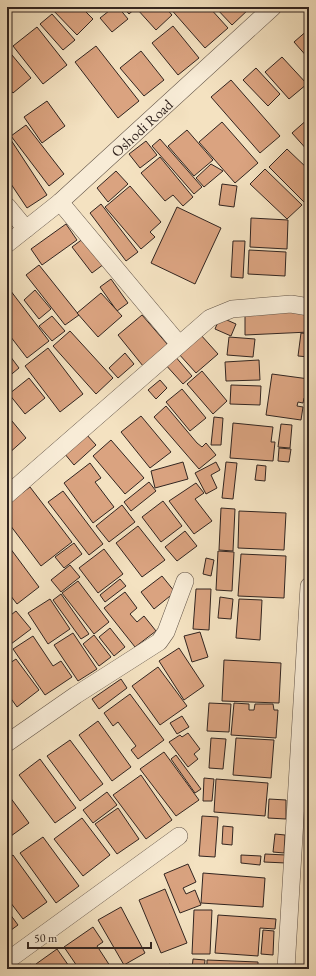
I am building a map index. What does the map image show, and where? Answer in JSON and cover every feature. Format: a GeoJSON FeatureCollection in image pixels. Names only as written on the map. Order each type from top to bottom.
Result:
{"type":"FeatureCollection","features":[{"type":"Feature","properties":{"kind":"street","name":"Oshodi Road"},"geometry":{"type":"LineString","coordinates":[[7,244],[60,202],[273,7]]}},
{"type":"Feature","properties":{"kind":"street"},"geometry":{"type":"LineString","coordinates":[[60,202],[179,344]]}},
{"type":"Feature","properties":{"kind":"street"},"geometry":{"type":"LineString","coordinates":[[7,206],[26,229]]}},
{"type":"Feature","properties":{"kind":"street"},"geometry":{"type":"LineString","coordinates":[[7,495],[210,318],[232,308],[290,304],[309,307]]}},
{"type":"Feature","properties":{"kind":"street"},"geometry":{"type":"LineString","coordinates":[[7,742],[76,695],[159,642],[166,632],[185,581]]}},
{"type":"Feature","properties":{"kind":"street"},"geometry":{"type":"LineString","coordinates":[[286,969],[305,729],[309,586]]}},
{"type":"Feature","properties":{"kind":"street"},"geometry":{"type":"LineString","coordinates":[[7,961],[180,836]]}},
{"type":"Feature","properties":{"kind":"building"},"geometry":{"type":"Polygon","coordinates":[[[50,7],[81,7],[93,19],[77,35],[50,7]]]}},
{"type":"Feature","properties":{"kind":"building"},"geometry":{"type":"Polygon","coordinates":[[[94,7],[105,7],[99,12],[94,7]]]}},
{"type":"Feature","properties":{"kind":"building"},"geometry":{"type":"Polygon","coordinates":[[[114,7],[118,7],[128,19],[112,32],[100,18],[114,7]]]}},
{"type":"Feature","properties":{"kind":"building"},"geometry":{"type":"Polygon","coordinates":[[[123,7],[137,7],[129,14],[123,7]]]}},
{"type":"Feature","properties":{"kind":"building"},"geometry":{"type":"Polygon","coordinates":[[[140,7],[165,7],[172,15],[156,30],[137,9],[140,7]]]}},
{"type":"Feature","properties":{"kind":"building"},"geometry":{"type":"Polygon","coordinates":[[[169,7],[209,7],[228,28],[205,48],[169,7]]]}},
{"type":"Feature","properties":{"kind":"building"},"geometry":{"type":"Polygon","coordinates":[[[215,7],[249,7],[250,8],[232,25],[215,7]]]}},
{"type":"Feature","properties":{"kind":"building"},"geometry":{"type":"Polygon","coordinates":[[[52,14],[75,40],[63,50],[40,24],[52,14]]]}},
{"type":"Feature","properties":{"kind":"building"},"geometry":{"type":"Polygon","coordinates":[[[173,26],[199,58],[178,75],[152,43],[173,26]]]}},
{"type":"Feature","properties":{"kind":"building"},"geometry":{"type":"Polygon","coordinates":[[[37,27],[67,65],[43,84],[13,46],[37,27]]]}},
{"type":"Feature","properties":{"kind":"building"},"geometry":{"type":"Polygon","coordinates":[[[309,29],[309,59],[294,42],[309,29]]]}},
{"type":"Feature","properties":{"kind":"building"},"geometry":{"type":"Polygon","coordinates":[[[96,46],[139,101],[118,118],[75,62],[96,46]]]}},
{"type":"Feature","properties":{"kind":"building"},"geometry":{"type":"Polygon","coordinates":[[[7,49],[31,78],[13,93],[7,86],[7,49]]]}},
{"type":"Feature","properties":{"kind":"building"},"geometry":{"type":"Polygon","coordinates":[[[141,51],[164,80],[144,96],[120,68],[141,51]]]}},
{"type":"Feature","properties":{"kind":"building"},"geometry":{"type":"Polygon","coordinates":[[[282,57],[307,84],[289,99],[265,72],[282,57]]]}},
{"type":"Feature","properties":{"kind":"building"},"geometry":{"type":"Polygon","coordinates":[[[256,68],[280,94],[268,106],[243,80],[256,68]]]}},
{"type":"Feature","properties":{"kind":"building"},"geometry":{"type":"Polygon","coordinates":[[[231,80],[280,136],[260,153],[211,97],[231,80]]]}},
{"type":"Feature","properties":{"kind":"building"},"geometry":{"type":"Polygon","coordinates":[[[47,101],[65,126],[42,143],[24,117],[47,101]]]}},
{"type":"Feature","properties":{"kind":"building"},"geometry":{"type":"Polygon","coordinates":[[[309,118],[309,152],[292,133],[309,118]]]}},
{"type":"Feature","properties":{"kind":"building"},"geometry":{"type":"Polygon","coordinates":[[[222,122],[258,163],[235,183],[199,142],[222,122]]]}},
{"type":"Feature","properties":{"kind":"building"},"geometry":{"type":"Polygon","coordinates":[[[26,125],[64,174],[49,186],[11,136],[26,125]]]}},
{"type":"Feature","properties":{"kind":"building"},"geometry":{"type":"Polygon","coordinates":[[[187,130],[213,160],[194,176],[168,146],[187,130]]]}},
{"type":"Feature","properties":{"kind":"building"},"geometry":{"type":"Polygon","coordinates":[[[9,137],[47,195],[27,208],[7,178],[7,139],[9,137]]]}},
{"type":"Feature","properties":{"kind":"building"},"geometry":{"type":"Polygon","coordinates":[[[160,139],[202,187],[194,194],[152,146],[160,139]]]}},
{"type":"Feature","properties":{"kind":"building"},"geometry":{"type":"Polygon","coordinates":[[[146,141],[157,155],[140,168],[129,154],[146,141]]]}},
{"type":"Feature","properties":{"kind":"building"},"geometry":{"type":"Polygon","coordinates":[[[287,149],[309,170],[309,207],[269,167],[287,149]]]}},
{"type":"Feature","properties":{"kind":"building"},"geometry":{"type":"Polygon","coordinates":[[[160,157],[193,197],[183,206],[173,195],[165,201],[141,173],[160,157]]]}},
{"type":"Feature","properties":{"kind":"building"},"geometry":{"type":"Polygon","coordinates":[[[211,164],[223,171],[204,187],[196,178],[211,164]]]}},
{"type":"Feature","properties":{"kind":"building"},"geometry":{"type":"Polygon","coordinates":[[[265,169],[302,205],[287,219],[250,184],[265,169]]]}},
{"type":"Feature","properties":{"kind":"building"},"geometry":{"type":"Polygon","coordinates":[[[116,171],[128,184],[108,202],[97,188],[116,171]]]}},
{"type":"Feature","properties":{"kind":"building"},"geometry":{"type":"Polygon","coordinates":[[[222,184],[237,186],[234,207],[219,205],[222,184]]]}},
{"type":"Feature","properties":{"kind":"building"},"geometry":{"type":"Polygon","coordinates":[[[130,186],[161,222],[150,232],[155,237],[141,249],[105,207],[130,186]]]}},
{"type":"Feature","properties":{"kind":"building"},"geometry":{"type":"Polygon","coordinates":[[[101,204],[138,252],[126,261],[90,213],[101,204]]]}},
{"type":"Feature","properties":{"kind":"building"},"geometry":{"type":"Polygon","coordinates":[[[177,207],[221,228],[195,284],[151,263],[177,207]]]}},
{"type":"Feature","properties":{"kind":"building"},"geometry":{"type":"Polygon","coordinates":[[[251,218],[288,220],[287,249],[250,247],[251,218]]]}},
{"type":"Feature","properties":{"kind":"building"},"geometry":{"type":"Polygon","coordinates":[[[66,224],[77,240],[42,265],[31,249],[66,224]]]}},
{"type":"Feature","properties":{"kind":"building"},"geometry":{"type":"Polygon","coordinates":[[[84,238],[104,264],[92,273],[72,247],[84,238]]]}},
{"type":"Feature","properties":{"kind":"building"},"geometry":{"type":"Polygon","coordinates":[[[233,241],[245,241],[243,278],[231,277],[233,241]]]}},
{"type":"Feature","properties":{"kind":"building"},"geometry":{"type":"Polygon","coordinates":[[[249,250],[286,252],[285,276],[248,274],[249,250]]]}},
{"type":"Feature","properties":{"kind":"building"},"geometry":{"type":"Polygon","coordinates":[[[39,265],[79,315],[65,325],[26,275],[39,265]]]}},
{"type":"Feature","properties":{"kind":"building"},"geometry":{"type":"Polygon","coordinates":[[[111,279],[128,303],[117,311],[100,287],[111,279]]]}},
{"type":"Feature","properties":{"kind":"building"},"geometry":{"type":"Polygon","coordinates":[[[7,286],[49,341],[27,358],[7,332],[7,286]]]}},
{"type":"Feature","properties":{"kind":"building"},"geometry":{"type":"Polygon","coordinates":[[[35,290],[51,309],[39,319],[24,300],[35,290]]]}},
{"type":"Feature","properties":{"kind":"building"},"geometry":{"type":"Polygon","coordinates":[[[101,293],[122,316],[98,337],[77,313],[101,293]]]}},
{"type":"Feature","properties":{"kind":"building"},"geometry":{"type":"Polygon","coordinates":[[[309,311],[309,332],[245,335],[245,314],[309,311]]]}},
{"type":"Feature","properties":{"kind":"building"},"geometry":{"type":"Polygon","coordinates":[[[142,315],[168,345],[143,366],[118,335],[142,315]]]}},
{"type":"Feature","properties":{"kind":"building"},"geometry":{"type":"Polygon","coordinates":[[[52,316],[65,331],[52,341],[39,326],[52,316]]]}},
{"type":"Feature","properties":{"kind":"building"},"geometry":{"type":"Polygon","coordinates":[[[220,317],[236,324],[231,336],[215,329],[220,317]]]}},
{"type":"Feature","properties":{"kind":"building"},"geometry":{"type":"Polygon","coordinates":[[[70,331],[113,378],[96,394],[53,346],[70,331]]]}},
{"type":"Feature","properties":{"kind":"building"},"geometry":{"type":"Polygon","coordinates":[[[301,333],[309,334],[309,357],[298,356],[301,333]]]}},
{"type":"Feature","properties":{"kind":"building"},"geometry":{"type":"Polygon","coordinates":[[[200,334],[218,354],[196,373],[178,353],[200,334]]]}},
{"type":"Feature","properties":{"kind":"building"},"geometry":{"type":"Polygon","coordinates":[[[229,337],[255,339],[253,357],[227,355],[229,337]]]}},
{"type":"Feature","properties":{"kind":"building"},"geometry":{"type":"Polygon","coordinates":[[[48,348],[83,394],[60,412],[25,366],[48,348]]]}},
{"type":"Feature","properties":{"kind":"building"},"geometry":{"type":"Polygon","coordinates":[[[7,352],[19,368],[7,378],[7,352]]]}},
{"type":"Feature","properties":{"kind":"building"},"geometry":{"type":"Polygon","coordinates":[[[125,353],[134,364],[118,378],[109,368],[125,353]]]}},
{"type":"Feature","properties":{"kind":"building"},"geometry":{"type":"Polygon","coordinates":[[[174,355],[192,376],[183,384],[164,363],[174,355]]]}},
{"type":"Feature","properties":{"kind":"building"},"geometry":{"type":"Polygon","coordinates":[[[259,360],[260,380],[226,381],[225,362],[259,360]]]}},
{"type":"Feature","properties":{"kind":"building"},"geometry":{"type":"Polygon","coordinates":[[[202,371],[227,401],[213,414],[187,384],[202,371]]]}},
{"type":"Feature","properties":{"kind":"building"},"geometry":{"type":"Polygon","coordinates":[[[272,374],[309,379],[309,399],[304,398],[303,403],[298,402],[297,406],[303,407],[301,420],[266,415],[272,374]]]}},
{"type":"Feature","properties":{"kind":"building"},"geometry":{"type":"Polygon","coordinates":[[[29,378],[45,398],[25,414],[9,394],[29,378]]]}},
{"type":"Feature","properties":{"kind":"building"},"geometry":{"type":"Polygon","coordinates":[[[160,380],[167,388],[156,399],[148,390],[160,380]]]}},
{"type":"Feature","properties":{"kind":"building"},"geometry":{"type":"Polygon","coordinates":[[[231,385],[261,386],[260,405],[230,404],[231,385]]]}},
{"type":"Feature","properties":{"kind":"building"},"geometry":{"type":"Polygon","coordinates":[[[182,389],[206,418],[190,431],[166,402],[182,389]]]}},
{"type":"Feature","properties":{"kind":"building"},"geometry":{"type":"Polygon","coordinates":[[[166,406],[197,443],[202,447],[206,443],[216,455],[199,469],[154,417],[166,406]]]}},
{"type":"Feature","properties":{"kind":"building"},"geometry":{"type":"Polygon","coordinates":[[[7,415],[26,438],[8,454],[7,453],[7,415]]]}},
{"type":"Feature","properties":{"kind":"building"},"geometry":{"type":"Polygon","coordinates":[[[141,416],[171,452],[150,468],[121,432],[141,416]]]}},
{"type":"Feature","properties":{"kind":"building"},"geometry":{"type":"Polygon","coordinates":[[[214,417],[223,418],[221,445],[211,445],[214,417]]]}},
{"type":"Feature","properties":{"kind":"building"},"geometry":{"type":"Polygon","coordinates":[[[233,423],[273,427],[271,442],[275,442],[273,461],[230,458],[233,423]]]}},
{"type":"Feature","properties":{"kind":"building"},"geometry":{"type":"Polygon","coordinates":[[[281,424],[292,425],[290,448],[278,447],[281,424]]]}},
{"type":"Feature","properties":{"kind":"building"},"geometry":{"type":"Polygon","coordinates":[[[86,434],[96,445],[74,465],[64,453],[86,434]]]}},
{"type":"Feature","properties":{"kind":"building"},"geometry":{"type":"Polygon","coordinates":[[[111,440],[144,478],[125,494],[93,456],[111,440]]]}},
{"type":"Feature","properties":{"kind":"building"},"geometry":{"type":"Polygon","coordinates":[[[279,448],[291,449],[289,462],[278,461],[279,448]]]}},
{"type":"Feature","properties":{"kind":"building"},"geometry":{"type":"Polygon","coordinates":[[[183,462],[188,479],[155,488],[151,471],[183,462]]]}},
{"type":"Feature","properties":{"kind":"building"},"geometry":{"type":"Polygon","coordinates":[[[216,462],[220,470],[211,475],[217,488],[206,494],[195,473],[216,462]]]}},
{"type":"Feature","properties":{"kind":"building"},"geometry":{"type":"Polygon","coordinates":[[[226,462],[237,463],[233,499],[222,498],[226,462]]]}},
{"type":"Feature","properties":{"kind":"building"},"geometry":{"type":"Polygon","coordinates":[[[90,463],[101,478],[95,482],[114,507],[93,523],[64,483],[90,463]]]}},
{"type":"Feature","properties":{"kind":"building"},"geometry":{"type":"Polygon","coordinates":[[[257,465],[266,466],[265,481],[255,480],[257,465]]]}},
{"type":"Feature","properties":{"kind":"building"},"geometry":{"type":"Polygon","coordinates":[[[149,482],[156,491],[131,511],[124,502],[149,482]]]}},
{"type":"Feature","properties":{"kind":"building"},"geometry":{"type":"Polygon","coordinates":[[[196,483],[204,493],[195,499],[212,521],[194,534],[169,501],[196,483]]]}},
{"type":"Feature","properties":{"kind":"building"},"geometry":{"type":"Polygon","coordinates":[[[30,487],[72,542],[41,566],[7,521],[7,504],[30,487]]]}},
{"type":"Feature","properties":{"kind":"building"},"geometry":{"type":"Polygon","coordinates":[[[63,491],[103,544],[89,555],[48,502],[63,491]]]}},
{"type":"Feature","properties":{"kind":"building"},"geometry":{"type":"Polygon","coordinates":[[[163,501],[182,526],[161,542],[142,517],[163,501]]]}},
{"type":"Feature","properties":{"kind":"building"},"geometry":{"type":"Polygon","coordinates":[[[122,505],[135,522],[109,542],[96,526],[122,505]]]}},
{"type":"Feature","properties":{"kind":"building"},"geometry":{"type":"Polygon","coordinates":[[[221,508],[235,509],[233,551],[219,550],[221,508]]]}},
{"type":"Feature","properties":{"kind":"building"},"geometry":{"type":"Polygon","coordinates":[[[239,511],[286,513],[284,550],[238,548],[239,511]]]}},
{"type":"Feature","properties":{"kind":"building"},"geometry":{"type":"Polygon","coordinates":[[[138,526],[165,560],[142,577],[116,543],[138,526]]]}},
{"type":"Feature","properties":{"kind":"building"},"geometry":{"type":"Polygon","coordinates":[[[185,531],[197,546],[177,561],[165,547],[185,531]]]}},
{"type":"Feature","properties":{"kind":"building"},"geometry":{"type":"Polygon","coordinates":[[[74,543],[82,554],[64,568],[55,557],[74,543]]]}},
{"type":"Feature","properties":{"kind":"building"},"geometry":{"type":"Polygon","coordinates":[[[7,544],[39,587],[17,604],[7,591],[7,544]]]}},
{"type":"Feature","properties":{"kind":"building"},"geometry":{"type":"Polygon","coordinates":[[[104,549],[123,574],[98,593],[79,568],[104,549]]]}},
{"type":"Feature","properties":{"kind":"building"},"geometry":{"type":"Polygon","coordinates":[[[218,551],[234,552],[232,591],[216,590],[218,551]]]}},
{"type":"Feature","properties":{"kind":"building"},"geometry":{"type":"Polygon","coordinates":[[[241,554],[286,556],[284,598],[238,596],[241,554]]]}},
{"type":"Feature","properties":{"kind":"building"},"geometry":{"type":"Polygon","coordinates":[[[206,558],[214,560],[211,576],[203,574],[206,558]]]}},
{"type":"Feature","properties":{"kind":"building"},"geometry":{"type":"Polygon","coordinates":[[[70,565],[80,577],[61,592],[51,580],[70,565]]]}},
{"type":"Feature","properties":{"kind":"building"},"geometry":{"type":"Polygon","coordinates":[[[162,576],[175,592],[154,609],[141,592],[162,576]]]}},
{"type":"Feature","properties":{"kind":"building"},"geometry":{"type":"Polygon","coordinates":[[[120,579],[126,586],[105,602],[100,595],[120,579]]]}},
{"type":"Feature","properties":{"kind":"building"},"geometry":{"type":"Polygon","coordinates":[[[78,581],[109,622],[94,634],[62,593],[78,581]]]}},
{"type":"Feature","properties":{"kind":"building"},"geometry":{"type":"Polygon","coordinates":[[[196,589],[211,589],[209,630],[193,629],[196,589]]]}},
{"type":"Feature","properties":{"kind":"building"},"geometry":{"type":"Polygon","coordinates":[[[125,592],[137,608],[130,614],[137,622],[144,616],[156,631],[135,647],[104,608],[125,592]]]}},
{"type":"Feature","properties":{"kind":"building"},"geometry":{"type":"Polygon","coordinates":[[[61,594],[89,634],[81,639],[53,600],[61,594]]]}},
{"type":"Feature","properties":{"kind":"building"},"geometry":{"type":"Polygon","coordinates":[[[220,597],[233,599],[231,619],[218,618],[220,597]]]}},
{"type":"Feature","properties":{"kind":"building"},"geometry":{"type":"Polygon","coordinates":[[[50,599],[70,629],[48,644],[28,613],[50,599]]]}},
{"type":"Feature","properties":{"kind":"building"},"geometry":{"type":"Polygon","coordinates":[[[239,599],[262,600],[260,640],[236,638],[239,599]]]}},
{"type":"Feature","properties":{"kind":"building"},"geometry":{"type":"Polygon","coordinates":[[[16,611],[31,629],[7,647],[7,618],[16,611]]]}},
{"type":"Feature","properties":{"kind":"building"},"geometry":{"type":"Polygon","coordinates":[[[110,628],[125,647],[114,656],[99,637],[110,628]]]}},
{"type":"Feature","properties":{"kind":"building"},"geometry":{"type":"Polygon","coordinates":[[[200,632],[208,657],[192,662],[184,636],[200,632]]]}},
{"type":"Feature","properties":{"kind":"building"},"geometry":{"type":"Polygon","coordinates":[[[73,633],[97,669],[78,681],[54,645],[73,633]]]}},
{"type":"Feature","properties":{"kind":"building"},"geometry":{"type":"Polygon","coordinates":[[[94,635],[111,657],[99,666],[83,644],[94,635]]]}},
{"type":"Feature","properties":{"kind":"building"},"geometry":{"type":"Polygon","coordinates":[[[33,636],[53,666],[61,661],[72,677],[45,695],[13,649],[33,636]]]}},
{"type":"Feature","properties":{"kind":"building"},"geometry":{"type":"Polygon","coordinates":[[[179,648],[204,686],[184,700],[159,661],[179,648]]]}},
{"type":"Feature","properties":{"kind":"building"},"geometry":{"type":"Polygon","coordinates":[[[16,659],[39,690],[17,707],[7,693],[7,665],[16,659]]]}},
{"type":"Feature","properties":{"kind":"building"},"geometry":{"type":"Polygon","coordinates":[[[224,660],[281,663],[279,703],[222,701],[224,660]]]}},
{"type":"Feature","properties":{"kind":"building"},"geometry":{"type":"Polygon","coordinates":[[[158,667],[187,706],[160,725],[132,686],[158,667]]]}},
{"type":"Feature","properties":{"kind":"building"},"geometry":{"type":"Polygon","coordinates":[[[121,679],[127,688],[99,709],[92,699],[121,679]]]}},
{"type":"Feature","properties":{"kind":"building"},"geometry":{"type":"Polygon","coordinates":[[[130,694],[164,740],[138,759],[131,750],[136,746],[118,722],[113,726],[104,713],[130,694]]]}},
{"type":"Feature","properties":{"kind":"building"},"geometry":{"type":"Polygon","coordinates":[[[209,703],[231,704],[229,732],[207,731],[209,703]]]}},
{"type":"Feature","properties":{"kind":"building"},"geometry":{"type":"Polygon","coordinates":[[[234,703],[249,704],[249,710],[254,710],[255,704],[273,704],[274,710],[278,710],[276,738],[231,735],[234,703]]]}},
{"type":"Feature","properties":{"kind":"building"},"geometry":{"type":"Polygon","coordinates":[[[182,716],[189,727],[177,734],[170,723],[182,716]]]}},
{"type":"Feature","properties":{"kind":"building"},"geometry":{"type":"Polygon","coordinates":[[[98,721],[131,767],[112,781],[79,735],[98,721]]]}},
{"type":"Feature","properties":{"kind":"building"},"geometry":{"type":"Polygon","coordinates":[[[188,733],[200,749],[194,754],[198,759],[188,767],[169,742],[180,735],[182,737],[188,733]]]}},
{"type":"Feature","properties":{"kind":"building"},"geometry":{"type":"Polygon","coordinates":[[[211,738],[226,739],[223,769],[209,768],[211,738]]]}},
{"type":"Feature","properties":{"kind":"building"},"geometry":{"type":"Polygon","coordinates":[[[236,738],[274,740],[271,778],[233,775],[236,738]]]}},
{"type":"Feature","properties":{"kind":"building"},"geometry":{"type":"Polygon","coordinates":[[[70,740],[103,784],[80,801],[47,756],[70,740]]]}},
{"type":"Feature","properties":{"kind":"building"},"geometry":{"type":"Polygon","coordinates":[[[164,752],[199,800],[176,816],[140,769],[164,752]]]}},
{"type":"Feature","properties":{"kind":"building"},"geometry":{"type":"Polygon","coordinates":[[[176,755],[201,789],[195,793],[171,759],[176,755]]]}},
{"type":"Feature","properties":{"kind":"building"},"geometry":{"type":"Polygon","coordinates":[[[40,759],[76,808],[55,823],[19,775],[40,759]]]}},
{"type":"Feature","properties":{"kind":"building"},"geometry":{"type":"Polygon","coordinates":[[[141,775],[172,820],[146,839],[113,795],[141,775]]]}},
{"type":"Feature","properties":{"kind":"building"},"geometry":{"type":"Polygon","coordinates":[[[204,778],[214,779],[212,801],[203,801],[204,778]]]}},
{"type":"Feature","properties":{"kind":"building"},"geometry":{"type":"Polygon","coordinates":[[[216,779],[268,783],[265,816],[214,812],[216,779]]]}},
{"type":"Feature","properties":{"kind":"building"},"geometry":{"type":"Polygon","coordinates":[[[107,792],[117,805],[93,823],[83,810],[107,792]]]}},
{"type":"Feature","properties":{"kind":"building"},"geometry":{"type":"Polygon","coordinates":[[[7,793],[29,823],[11,836],[7,831],[7,793]]]}},
{"type":"Feature","properties":{"kind":"building"},"geometry":{"type":"Polygon","coordinates":[[[269,799],[286,800],[286,819],[268,818],[269,799]]]}},
{"type":"Feature","properties":{"kind":"building"},"geometry":{"type":"Polygon","coordinates":[[[118,808],[139,839],[117,854],[95,824],[118,808]]]}},
{"type":"Feature","properties":{"kind":"building"},"geometry":{"type":"Polygon","coordinates":[[[202,816],[218,817],[215,857],[199,856],[202,816]]]}},
{"type":"Feature","properties":{"kind":"building"},"geometry":{"type":"Polygon","coordinates":[[[82,818],[110,855],[83,876],[54,839],[82,818]]]}},
{"type":"Feature","properties":{"kind":"building"},"geometry":{"type":"Polygon","coordinates":[[[223,826],[233,827],[232,845],[222,844],[223,826]]]}},
{"type":"Feature","properties":{"kind":"building"},"geometry":{"type":"Polygon","coordinates":[[[275,834],[285,835],[284,853],[273,852],[275,834]]]}},
{"type":"Feature","properties":{"kind":"building"},"geometry":{"type":"Polygon","coordinates":[[[43,837],[79,886],[56,903],[20,853],[43,837]]]}},
{"type":"Feature","properties":{"kind":"building"},"geometry":{"type":"Polygon","coordinates":[[[265,854],[286,855],[286,863],[264,862],[265,854]]]}},
{"type":"Feature","properties":{"kind":"building"},"geometry":{"type":"Polygon","coordinates":[[[13,855],[47,902],[23,919],[7,898],[7,859],[13,855]]]}},
{"type":"Feature","properties":{"kind":"building"},"geometry":{"type":"Polygon","coordinates":[[[241,855],[261,856],[260,865],[241,863],[241,855]]]}},
{"type":"Feature","properties":{"kind":"building"},"geometry":{"type":"Polygon","coordinates":[[[188,864],[196,882],[183,888],[186,894],[195,890],[201,905],[180,913],[164,874],[188,864]]]}},
{"type":"Feature","properties":{"kind":"building"},"geometry":{"type":"Polygon","coordinates":[[[203,873],[265,878],[263,907],[201,903],[203,873]]]}},
{"type":"Feature","properties":{"kind":"building"},"geometry":{"type":"Polygon","coordinates":[[[165,889],[187,943],[161,953],[139,900],[165,889]]]}},
{"type":"Feature","properties":{"kind":"building"},"geometry":{"type":"Polygon","coordinates":[[[121,907],[145,953],[124,965],[98,920],[121,907]]]}},
{"type":"Feature","properties":{"kind":"building"},"geometry":{"type":"Polygon","coordinates":[[[7,910],[18,925],[7,933],[7,910]]]}},
{"type":"Feature","properties":{"kind":"building"},"geometry":{"type":"Polygon","coordinates":[[[194,910],[212,910],[210,954],[192,954],[194,910]]]}},
{"type":"Feature","properties":{"kind":"building"},"geometry":{"type":"Polygon","coordinates":[[[218,915],[276,919],[275,929],[260,928],[258,956],[215,953],[218,915]]]}},
{"type":"Feature","properties":{"kind":"building"},"geometry":{"type":"Polygon","coordinates":[[[93,927],[103,942],[97,946],[112,969],[79,969],[64,947],[93,927]]]}},
{"type":"Feature","properties":{"kind":"building"},"geometry":{"type":"Polygon","coordinates":[[[263,930],[274,931],[273,955],[261,954],[263,930]]]}},
{"type":"Feature","properties":{"kind":"building"},"geometry":{"type":"Polygon","coordinates":[[[57,949],[71,969],[39,969],[36,964],[57,949]]]}},
{"type":"Feature","properties":{"kind":"building"},"geometry":{"type":"Polygon","coordinates":[[[193,959],[205,960],[204,969],[192,969],[193,959]]]}},
{"type":"Feature","properties":{"kind":"building"},"geometry":{"type":"Polygon","coordinates":[[[207,960],[258,962],[258,969],[207,969],[207,960]]]}},
{"type":"Feature","properties":{"kind":"building"},"geometry":{"type":"Polygon","coordinates":[[[31,964],[34,969],[24,969],[31,964]]]}},
{"type":"Feature","properties":{"kind":"building"},"geometry":{"type":"Polygon","coordinates":[[[170,964],[173,969],[163,969],[170,964]]]}}]}
